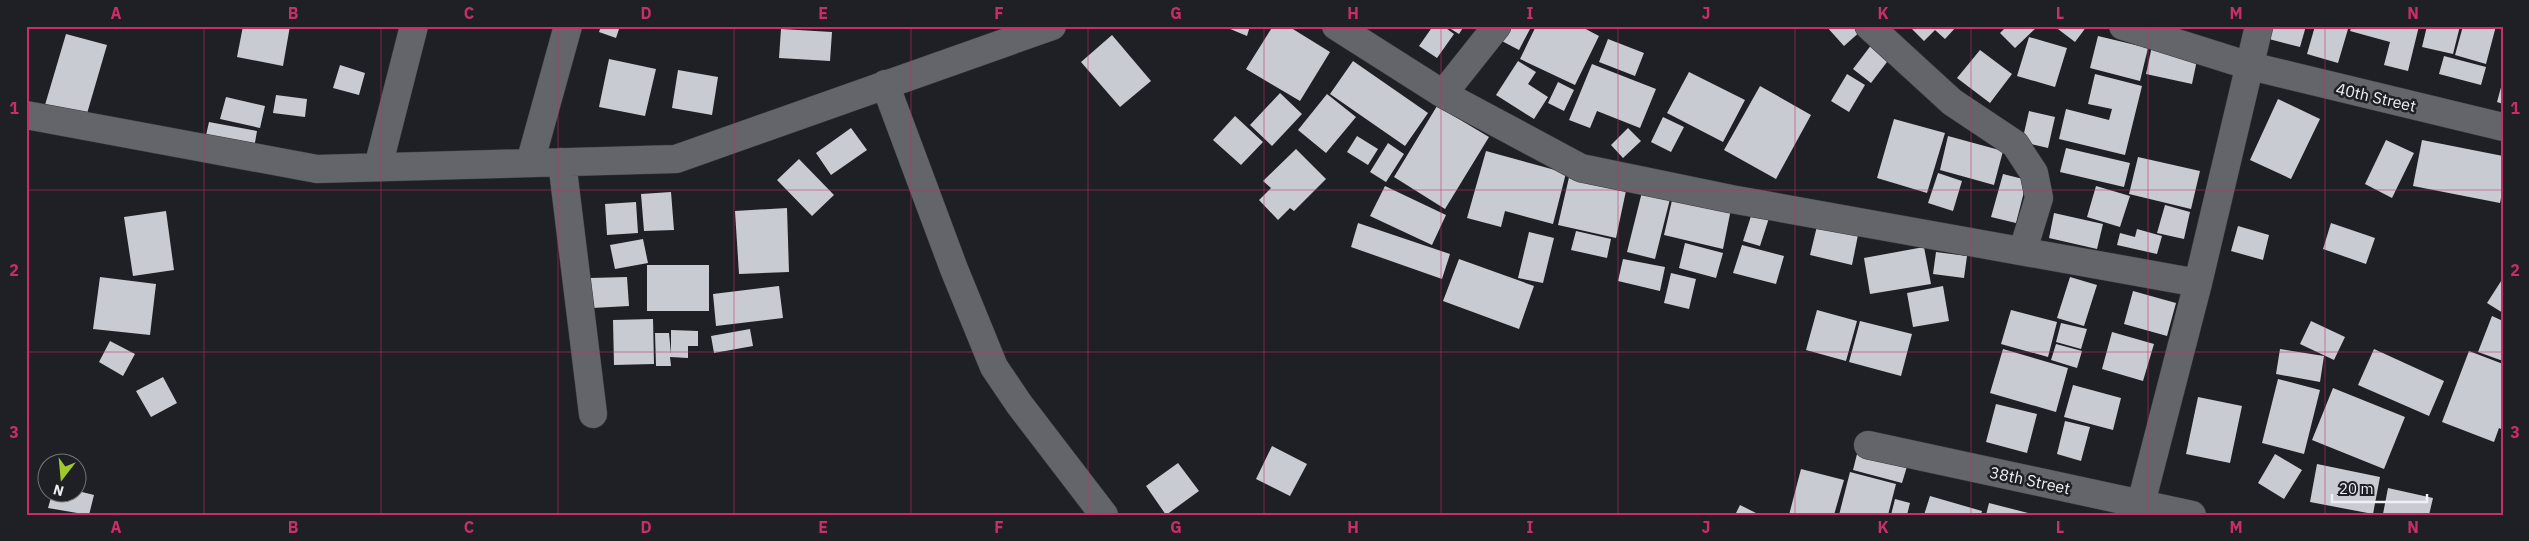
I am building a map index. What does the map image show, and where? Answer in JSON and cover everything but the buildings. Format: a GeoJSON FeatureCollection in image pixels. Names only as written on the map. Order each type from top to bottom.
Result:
{"type":"FeatureCollection","features":[{"type":"Feature","properties":{"kind":"street"},"geometry":{"type":"LineString","coordinates":[[378,167],[414,26]]}},
{"type":"Feature","properties":{"kind":"street"},"geometry":{"type":"LineString","coordinates":[[530,163],[568,26]]}},
{"type":"Feature","properties":{"kind":"street"},"geometry":{"type":"LineString","coordinates":[[26,115],[317,169],[676,159],[1052,26]]}},
{"type":"Feature","properties":{"kind":"street"},"geometry":{"type":"LineString","coordinates":[[1336,26],[1444,94],[1581,168],[1731,199],[2198,283]]}},
{"type":"Feature","properties":{"kind":"street"},"geometry":{"type":"LineString","coordinates":[[1444,94],[1497,26]]}},
{"type":"Feature","properties":{"kind":"street"},"geometry":{"type":"LineString","coordinates":[[1869,26],[1952,102],[2015,144],[2034,173],[2039,198],[2022,250]]}},
{"type":"Feature","properties":{"kind":"street","name":"40th Street"},"geometry":{"type":"LineString","coordinates":[[2123,26],[2250,66],[2503,127]]}},
{"type":"Feature","properties":{"kind":"street"},"geometry":{"type":"LineString","coordinates":[[2139,509],[2198,283],[2259,26]]}},
{"type":"Feature","properties":{"kind":"street"},"geometry":{"type":"LineString","coordinates":[[886,84],[954,269],[994,367],[1019,404],[1104,515]]}},
{"type":"Feature","properties":{"kind":"street"},"geometry":{"type":"LineString","coordinates":[[562,162],[593,414]]}},
{"type":"Feature","properties":{"kind":"street","name":"38th Street"},"geometry":{"type":"LineString","coordinates":[[1868,446],[2139,509],[2192,515]]}}]}
